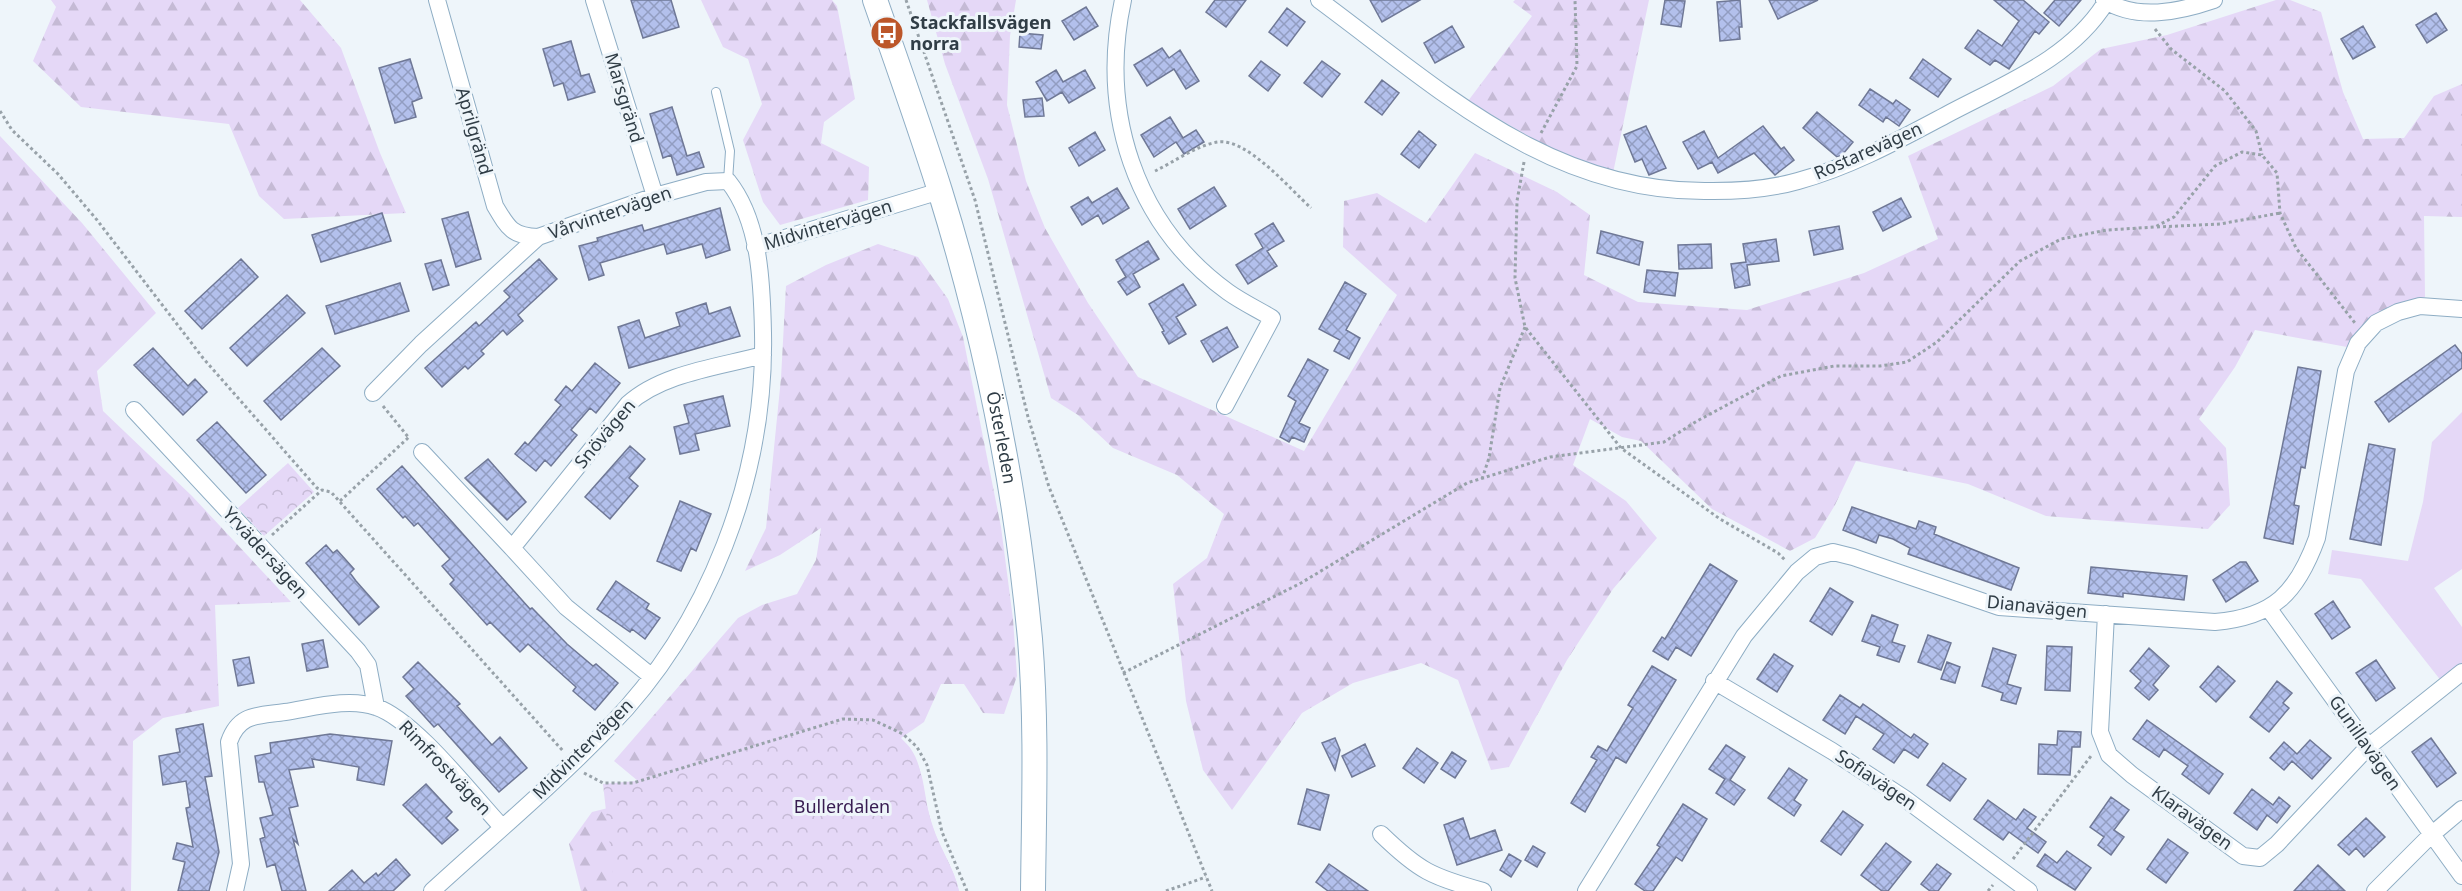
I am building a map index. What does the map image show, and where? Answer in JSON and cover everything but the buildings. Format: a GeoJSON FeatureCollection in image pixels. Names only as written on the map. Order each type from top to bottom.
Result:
{"type":"FeatureCollection","features":[{"type":"Feature","properties":{"kind":"main road","name":"Österleden"},"geometry":{"type":"LineString","coordinates":[[875,0],[940,191],[979,341],[1011,490],[1030,639],[1035,766],[1033,891]]}},
{"type":"Feature","properties":{"kind":"street","name":"Aprilgränd"},"geometry":{"type":"LineString","coordinates":[[437,0],[495,206],[508,228],[523,237],[538,237]]}},
{"type":"Feature","properties":{"kind":"street","name":"Marsgränd"},"geometry":{"type":"LineString","coordinates":[[594,0],[655,196]]}},
{"type":"Feature","properties":{"kind":"street"},"geometry":{"type":"LineString","coordinates":[[1123,0],[1114,56],[1114,85],[1119,119],[1138,180],[1159,219],[1179,247],[1229,292],[1272,318],[1225,406]]}},
{"type":"Feature","properties":{"kind":"street","name":"Rostarevägen"},"geometry":{"type":"LineString","coordinates":[[1319,0],[1470,112],[1530,148],[1559,162],[1644,188],[1689,192],[1734,191],[1798,181],[1881,150],[2061,53],[2093,23],[2105,1]]}},
{"type":"Feature","properties":{"kind":"street"},"geometry":{"type":"LineString","coordinates":[[2105,1],[2159,13],[2214,0]]}},
{"type":"Feature","properties":{"kind":"street","name":"Vårvintervägen"},"geometry":{"type":"LineString","coordinates":[[373,393],[421,344],[538,237],[655,196],[706,182],[728,181]]}},
{"type":"Feature","properties":{"kind":"street"},"geometry":{"type":"LineString","coordinates":[[728,181],[740,196],[756,247]]}},
{"type":"Feature","properties":{"kind":"street","name":"Midvintervägen"},"geometry":{"type":"LineString","coordinates":[[432,891],[610,727],[651,676],[690,617],[727,537],[740,500],[757,425],[763,355],[762,296],[756,247],[940,191]]}},
{"type":"Feature","properties":{"kind":"street","name":"Dianavägen"},"geometry":{"type":"LineString","coordinates":[[1586,891],[1714,681],[1744,636],[1797,572],[1815,556],[1833,552],[1999,607],[2215,622],[2243,620],[2269,609],[2292,587],[2308,563],[2317,538],[2346,371],[2358,343],[2376,323],[2420,306],[2462,309]]}},
{"type":"Feature","properties":{"kind":"street","name":"Snövägen"},"geometry":{"type":"LineString","coordinates":[[512,548],[628,404],[642,391],[661,382],[763,355]]}},
{"type":"Feature","properties":{"kind":"street","name":"Yrvädersägen"},"geometry":{"type":"LineString","coordinates":[[134,410],[358,651],[368,665],[376,706]]}},
{"type":"Feature","properties":{"kind":"street"},"geometry":{"type":"LineString","coordinates":[[422,452],[566,607],[651,676]]}},
{"type":"Feature","properties":{"kind":"street","name":"Gunillavägen"},"geometry":{"type":"LineString","coordinates":[[2269,609],[2430,836],[2462,876]]}},
{"type":"Feature","properties":{"kind":"street"},"geometry":{"type":"LineString","coordinates":[[2103,741],[2100,732],[2106,614]]}},
{"type":"Feature","properties":{"kind":"street","name":"Klaravägen"},"geometry":{"type":"LineString","coordinates":[[2103,741],[2109,755],[2132,775],[2243,856],[2260,858],[2277,844],[2368,747],[2462,672]]}},
{"type":"Feature","properties":{"kind":"street","name":"Sofiavägen"},"geometry":{"type":"LineString","coordinates":[[1714,681],[1832,751],[1904,798],[2029,891]]}},
{"type":"Feature","properties":{"kind":"street"},"geometry":{"type":"LineString","coordinates":[[235,891],[241,864],[229,742],[233,729],[243,719],[258,716],[327,706],[358,704],[376,706]]}},
{"type":"Feature","properties":{"kind":"street","name":"Rimfrostvägen"},"geometry":{"type":"LineString","coordinates":[[376,706],[395,717],[427,746],[502,827]]}},
{"type":"Feature","properties":{"kind":"street"},"geometry":{"type":"LineString","coordinates":[[2375,891],[2430,836],[2462,809]]}},
{"type":"Feature","properties":{"kind":"street"},"geometry":{"type":"LineString","coordinates":[[1381,834],[1410,863],[1429,873],[1483,891]]}},
{"type":"Feature","properties":{"kind":"lane"},"geometry":{"type":"LineString","coordinates":[[716,92],[730,152],[728,181]]}},
{"type":"Feature","properties":{"kind":"path"},"geometry":{"type":"LineString","coordinates":[[906,0],[975,200],[1043,470],[1212,891]]}},
{"type":"Feature","properties":{"kind":"path"},"geometry":{"type":"LineString","coordinates":[[1575,0],[1577,66],[1561,101],[1524,161],[1517,201],[1515,278],[1526,327],[1621,448],[1720,519],[1778,553],[1797,572]]}},
{"type":"Feature","properties":{"kind":"path"},"geometry":{"type":"LineString","coordinates":[[2142,11],[2171,49],[2225,92],[2256,131],[2262,155],[2277,173],[2280,213],[2296,248],[2353,322],[2370,330]]}},
{"type":"Feature","properties":{"kind":"path"},"geometry":{"type":"LineString","coordinates":[[0,111],[12,130],[58,174],[97,220],[203,358],[317,488],[331,492],[340,501],[573,762],[596,780],[612,784],[633,783],[843,719],[873,720],[903,734],[923,755],[942,832],[967,891]]}},
{"type":"Feature","properties":{"kind":"path"},"geometry":{"type":"LineString","coordinates":[[1138,180],[1210,144],[1230,142],[1250,153],[1311,208]]}},
{"type":"Feature","properties":{"kind":"path"},"geometry":{"type":"LineString","coordinates":[[2155,227],[2174,217],[2215,166],[2242,152],[2262,155]]}},
{"type":"Feature","properties":{"kind":"path"},"geometry":{"type":"LineString","coordinates":[[1123,673],[1301,583],[1467,483],[1550,457],[1664,442],[1697,421],[1781,376],[1834,366],[1880,366],[1907,362],[1937,342],[2020,261],[2061,239],[2107,230],[2220,224],[2280,213]]}},
{"type":"Feature","properties":{"kind":"path"},"geometry":{"type":"LineString","coordinates":[[1482,479],[1489,458],[1500,388],[1526,327]]}},
{"type":"Feature","properties":{"kind":"path"},"geometry":{"type":"LineString","coordinates":[[373,393],[422,452]]}},
{"type":"Feature","properties":{"kind":"path"},"geometry":{"type":"LineString","coordinates":[[340,501],[409,437]]}},
{"type":"Feature","properties":{"kind":"path"},"geometry":{"type":"LineString","coordinates":[[259,546],[322,490]]}},
{"type":"Feature","properties":{"kind":"path"},"geometry":{"type":"LineString","coordinates":[[2003,872],[2103,741]]}},
{"type":"Feature","properties":{"kind":"path"},"geometry":{"type":"LineString","coordinates":[[1166,891],[1206,877]]}},
{"type":"Feature","properties":{"kind":"green space"},"geometry":{"type":"Polygon","coordinates":[[[51,0],[300,0],[341,48],[380,153],[406,213],[284,219],[259,196],[229,124],[81,107],[33,61],[56,7],[51,0]]]}},
{"type":"Feature","properties":{"kind":"green space"},"geometry":{"type":"Polygon","coordinates":[[[701,0],[832,0],[837,6],[855,99],[824,122],[821,143],[869,167],[868,200],[780,225],[763,202],[743,140],[762,104],[748,59],[723,47],[701,0]]]}},
{"type":"Feature","properties":{"kind":"green space"},"geometry":{"type":"Polygon","coordinates":[[[927,0],[1016,0],[1010,36],[1007,105],[1026,181],[1045,228],[1088,303],[1138,377],[1304,451],[1397,295],[1343,247],[1344,201],[1377,193],[1426,223],[1475,153],[1557,192],[1590,215],[1584,275],[1638,302],[1747,310],[1864,273],[1938,239],[1908,156],[2053,86],[2101,49],[2167,35],[2276,0],[2290,0],[2321,12],[2343,92],[2363,139],[2404,138],[2434,96],[2462,84],[2462,217],[2424,216],[2425,297],[2389,307],[2362,329],[2347,347],[2255,330],[2235,367],[2199,419],[2226,448],[2230,505],[2208,529],[2046,516],[1968,484],[1856,461],[1835,505],[1815,538],[1790,551],[1712,509],[1641,441],[1622,437],[1590,419],[1573,465],[1626,501],[1657,538],[1613,589],[1567,660],[1509,767],[1491,770],[1458,680],[1421,663],[1353,683],[1302,713],[1232,810],[1203,770],[1186,701],[1173,584],[1207,558],[1224,514],[1177,475],[1113,448],[1078,415],[1051,398],[988,179],[945,64],[927,0]]]}},
{"type":"Feature","properties":{"kind":"green space"},"geometry":{"type":"Polygon","coordinates":[[[1515,0],[1649,0],[1613,173],[1552,150],[1468,101],[1532,16],[1513,2],[1515,0]]]}},
{"type":"Feature","properties":{"kind":"green space"},"geometry":{"type":"Polygon","coordinates":[[[0,136],[82,223],[156,313],[97,371],[103,411],[192,496],[291,602],[215,605],[219,706],[163,718],[133,741],[131,891],[0,891],[0,136]]]}},
{"type":"Feature","properties":{"kind":"green space"},"geometry":{"type":"Polygon","coordinates":[[[878,244],[918,257],[948,299],[963,337],[1001,527],[1013,619],[1017,676],[1004,714],[983,713],[964,684],[941,684],[924,722],[901,738],[910,749],[920,770],[932,825],[954,874],[959,891],[581,891],[569,844],[592,812],[656,796],[614,761],[738,618],[762,605],[797,594],[816,560],[821,528],[780,555],[745,571],[766,528],[781,378],[786,286],[826,265],[878,244]]]}},
{"type":"Feature","properties":{"kind":"green space"},"geometry":{"type":"Polygon","coordinates":[[[2462,412],[2462,569],[2434,588],[2462,627],[2462,669],[2442,682],[2361,579],[2328,574],[2332,550],[2408,561],[2423,502],[2432,442],[2462,412]]]}},
{"type":"Feature","properties":{"kind":"green space"},"geometry":{"type":"Polygon","coordinates":[[[288,463],[314,492],[264,536],[238,508],[288,463]]]}},
{"type":"Feature","properties":{"kind":"green space","name":"Bullerdalen"},"geometry":{"type":"Polygon","coordinates":[[[858,721],[882,728],[899,737],[910,747],[921,773],[933,827],[959,891],[615,891],[603,784],[648,780],[820,725],[858,721]]]}},
{"type":"Feature","properties":{"kind":"place","name":"Stackfallsvägen norra"},"geometry":{"type":"Point","coordinates":[887,33]}}]}
